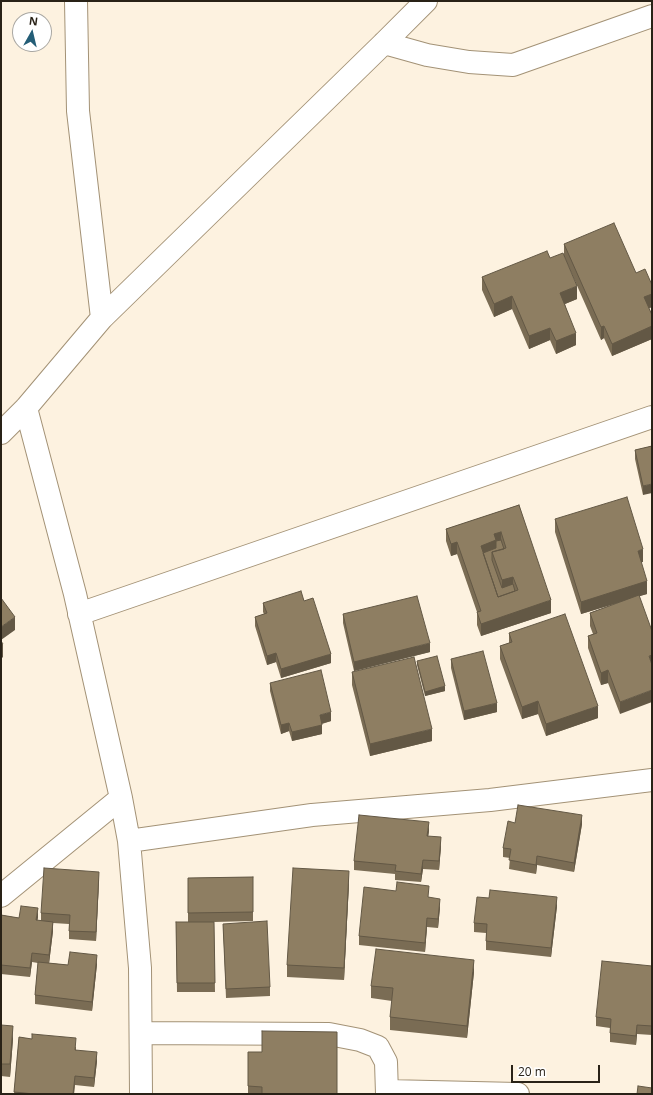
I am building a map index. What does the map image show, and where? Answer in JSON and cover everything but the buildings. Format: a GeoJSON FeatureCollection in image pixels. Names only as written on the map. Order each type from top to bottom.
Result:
{"type":"FeatureCollection","features":[{"type":"Feature","properties":{"kind":"street"},"geometry":{"type":"LineString","coordinates":[[76,1],[78,111],[102,318]]}},
{"type":"Feature","properties":{"kind":"street"},"geometry":{"type":"LineString","coordinates":[[1,433],[26,408],[102,318],[426,1]]}},
{"type":"Feature","properties":{"kind":"street"},"geometry":{"type":"LineString","coordinates":[[384,43],[427,55],[469,62],[513,65],[652,16]]}},
{"type":"Feature","properties":{"kind":"street"},"geometry":{"type":"LineString","coordinates":[[26,408],[79,614],[121,798],[129,841],[140,968],[141,1094]]}},
{"type":"Feature","properties":{"kind":"street"},"geometry":{"type":"LineString","coordinates":[[79,614],[652,417]]}},
{"type":"Feature","properties":{"kind":"street"},"geometry":{"type":"LineString","coordinates":[[129,841],[312,815],[490,800],[652,780]]}},
{"type":"Feature","properties":{"kind":"street"},"geometry":{"type":"LineString","coordinates":[[1,896],[121,798]]}},
{"type":"Feature","properties":{"kind":"street"},"geometry":{"type":"LineString","coordinates":[[140,1033],[329,1034],[360,1040],[378,1047],[386,1062],[387,1092],[518,1094]]}}]}
